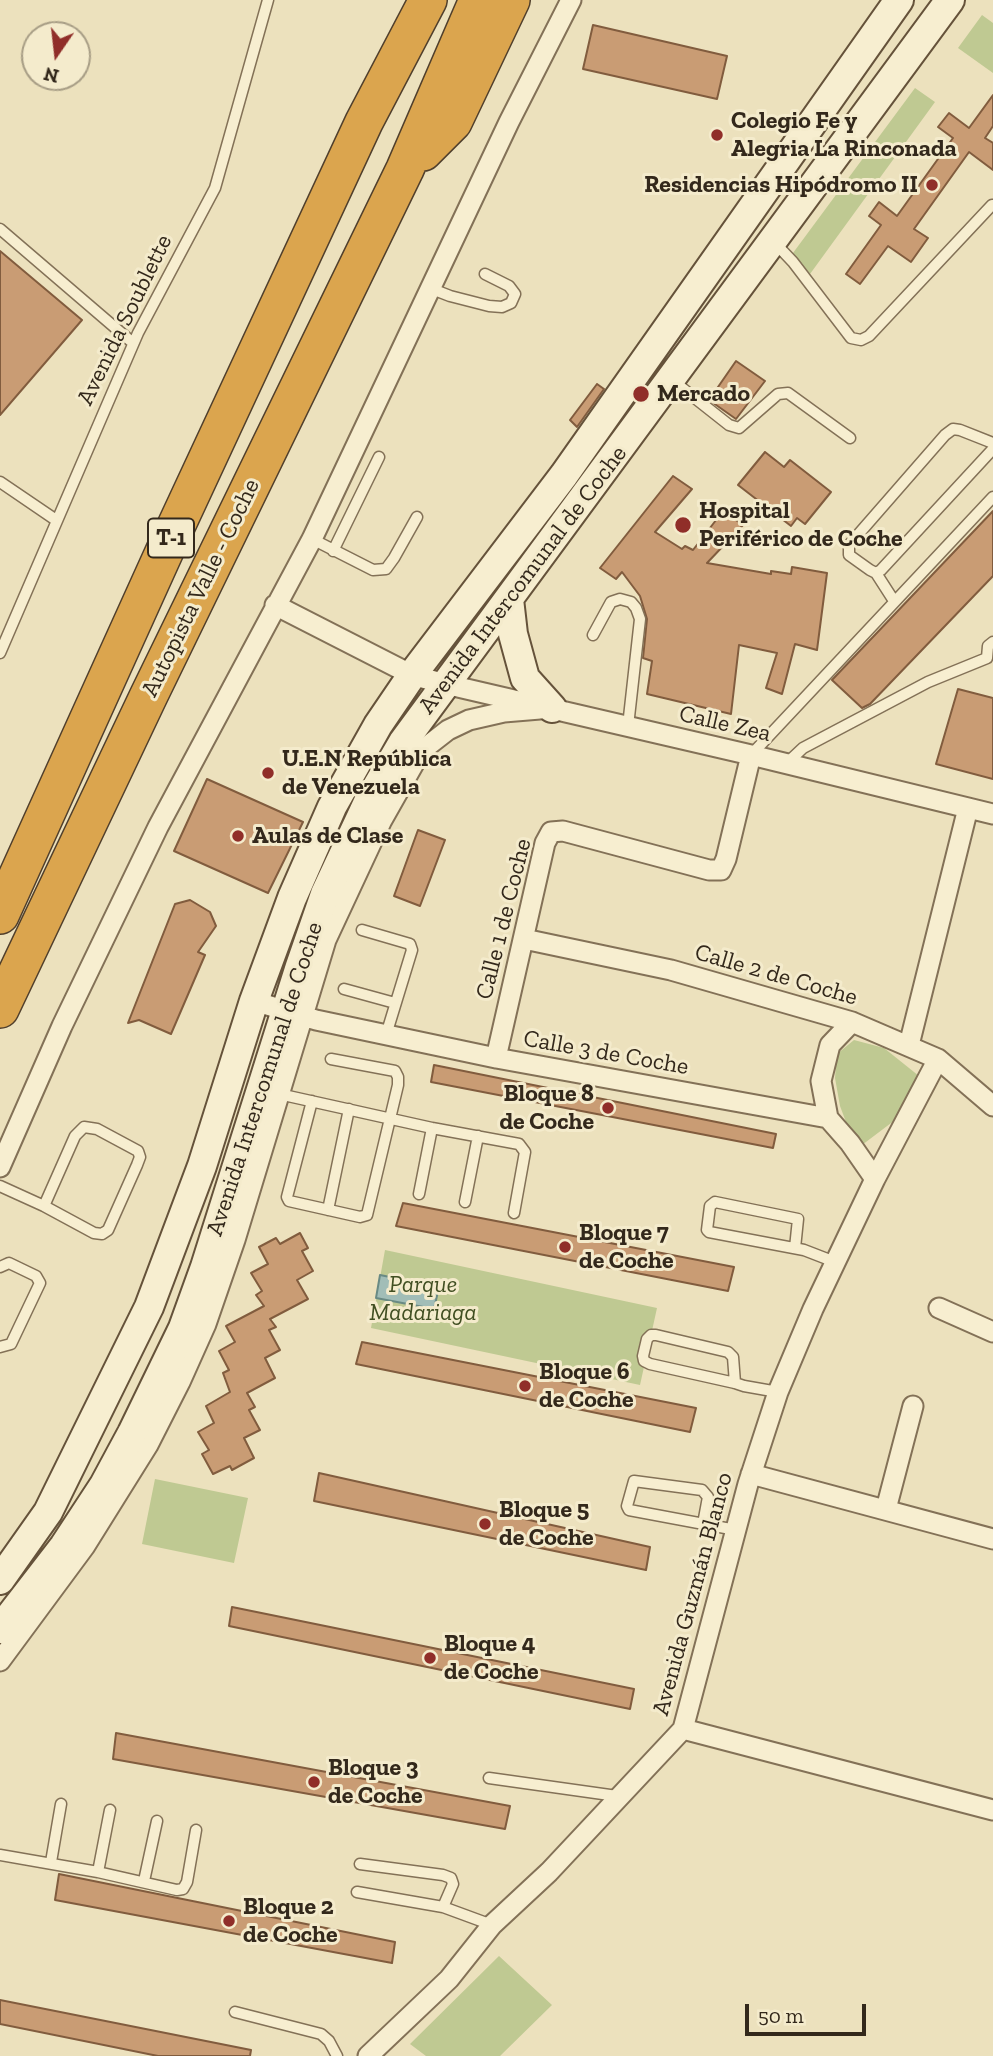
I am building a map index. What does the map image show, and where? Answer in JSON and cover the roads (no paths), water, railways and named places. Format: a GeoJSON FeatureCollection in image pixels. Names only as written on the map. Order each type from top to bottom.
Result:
{"type":"FeatureCollection","features":[{"type":"Feature","properties":{"kind":"highway"},"geometry":{"type":"LineString","coordinates":[[345,162],[404,0]]}},
{"type":"Feature","properties":{"kind":"highway","name":"T-1"},"geometry":{"type":"LineString","coordinates":[[345,162],[428,0]]}},
{"type":"Feature","properties":{"kind":"highway","name":"T-1"},"geometry":{"type":"LineString","coordinates":[[405,169],[478,0]]}},
{"type":"Feature","properties":{"kind":"highway"},"geometry":{"type":"LineString","coordinates":[[405,169],[453,121],[511,0]]}},
{"type":"Feature","properties":{"kind":"highway","name":"Autopista Valle - Coche"},"geometry":{"type":"LineString","coordinates":[[0,915],[345,162]]}},
{"type":"Feature","properties":{"kind":"highway","name":"Autopista Valle - Coche"},"geometry":{"type":"LineString","coordinates":[[0,1009],[149,695],[405,169]]}},
{"type":"Feature","properties":{"kind":"main road","name":"Avenida Intercomunal de Coche"},"geometry":{"type":"LineString","coordinates":[[0,1580],[48,1512],[149,1307],[202,1166],[254,1001],[292,898],[332,807],[378,725],[412,675],[564,475],[899,0]]}},
{"type":"Feature","properties":{"kind":"main road","name":"Avenida Intercomunal de Coche"},"geometry":{"type":"LineString","coordinates":[[0,1629],[64,1546],[104,1485],[183,1328],[319,938],[325,894],[369,800],[403,742],[445,684],[774,242],[950,0]]}},
{"type":"Feature","properties":{"kind":"main road"},"geometry":{"type":"LineString","coordinates":[[509,598],[513,634],[525,678],[552,708]]}},
{"type":"Feature","properties":{"kind":"main road"},"geometry":{"type":"LineString","coordinates":[[421,751],[445,684]]}},
{"type":"Feature","properties":{"kind":"main road"},"geometry":{"type":"LineString","coordinates":[[294,1014],[319,938]]}},
{"type":"Feature","properties":{"kind":"street"},"geometry":{"type":"LineString","coordinates":[[0,1167],[62,1026],[158,827],[312,539],[509,122],[571,0]]}},
{"type":"Feature","properties":{"kind":"street"},"geometry":{"type":"LineString","coordinates":[[275,605],[412,675]]}},
{"type":"Feature","properties":{"kind":"street","name":"Calle Zea"},"geometry":{"type":"LineString","coordinates":[[412,675],[993,814]]}},
{"type":"Feature","properties":{"kind":"street"},"geometry":{"type":"LineString","coordinates":[[421,751],[448,730],[469,720],[504,712],[552,708]]}},
{"type":"Feature","properties":{"kind":"street","name":"Avenida Intercomunal de Coche"},"geometry":{"type":"LineString","coordinates":[[319,938],[421,751]]}},
{"type":"Feature","properties":{"kind":"street","name":"Calle 1 de Coche"},"geometry":{"type":"LineString","coordinates":[[496,1058],[545,843],[551,832],[563,831],[709,870],[721,870],[751,755]]}},
{"type":"Feature","properties":{"kind":"street"},"geometry":{"type":"LineString","coordinates":[[909,1045],[968,808]]}},
{"type":"Feature","properties":{"kind":"street","name":"Calle 2 de Coche"},"geometry":{"type":"LineString","coordinates":[[524,939],[671,970],[852,1022],[938,1059],[993,1106]]}},
{"type":"Feature","properties":{"kind":"street","name":"Calle 3 de Coche"},"geometry":{"type":"LineString","coordinates":[[254,1001],[294,1014],[496,1058],[828,1118]]}},
{"type":"Feature","properties":{"kind":"street","name":"Avenida Intercomunal de Coche"},"geometry":{"type":"LineString","coordinates":[[0,1661],[85,1546],[148,1445],[180,1382],[235,1240],[279,1094],[294,1014]]}},
{"type":"Feature","properties":{"kind":"street"},"geometry":{"type":"LineString","coordinates":[[852,1022],[830,1045],[821,1082],[828,1118],[850,1143],[875,1179]]}},
{"type":"Feature","properties":{"kind":"street","name":"Avenida Guzmán Blanco"},"geometry":{"type":"LineString","coordinates":[[368,2056],[449,1979],[492,1925],[549,1872],[617,1796],[683,1729],[751,1474],[778,1392],[835,1262],[938,1059]]}},
{"type":"Feature","properties":{"kind":"street"},"geometry":{"type":"LineString","coordinates":[[939,1308],[993,1332]]}},
{"type":"Feature","properties":{"kind":"street"},"geometry":{"type":"LineString","coordinates":[[886,1509],[913,1406]]}},
{"type":"Feature","properties":{"kind":"street"},"geometry":{"type":"LineString","coordinates":[[751,1474],[993,1539]]}},
{"type":"Feature","properties":{"kind":"street"},"geometry":{"type":"LineString","coordinates":[[683,1729],[993,1810]]}},
{"type":"Feature","properties":{"kind":"lane","name":"Avenida Soublette"},"geometry":{"type":"LineString","coordinates":[[0,653],[133,343],[215,188],[268,0]]}},
{"type":"Feature","properties":{"kind":"lane"},"geometry":{"type":"LineString","coordinates":[[774,242],[793,262],[851,338],[861,340],[869,336],[992,205]]}},
{"type":"Feature","properties":{"kind":"lane"},"geometry":{"type":"LineString","coordinates":[[0,229],[133,343]]}},
{"type":"Feature","properties":{"kind":"lane"},"geometry":{"type":"LineString","coordinates":[[432,289],[489,306],[502,307],[511,303],[515,293],[509,286],[485,274]]}},
{"type":"Feature","properties":{"kind":"lane"},"geometry":{"type":"LineString","coordinates":[[672,380],[729,425],[738,428],[778,394],[788,393],[850,438]]}},
{"type":"Feature","properties":{"kind":"lane"},"geometry":{"type":"LineString","coordinates":[[894,601],[876,573],[849,555],[849,545],[953,429],[993,443]]}},
{"type":"Feature","properties":{"kind":"lane"},"geometry":{"type":"LineString","coordinates":[[876,573],[993,449]]}},
{"type":"Feature","properties":{"kind":"lane"},"geometry":{"type":"LineString","coordinates":[[333,551],[379,457]]}},
{"type":"Feature","properties":{"kind":"lane"},"geometry":{"type":"LineString","coordinates":[[0,482],[56,520]]}},
{"type":"Feature","properties":{"kind":"lane"},"geometry":{"type":"LineString","coordinates":[[751,755],[993,497]]}},
{"type":"Feature","properties":{"kind":"lane"},"geometry":{"type":"LineString","coordinates":[[312,539],[373,570],[386,569],[417,517]]}},
{"type":"Feature","properties":{"kind":"lane"},"geometry":{"type":"LineString","coordinates":[[593,635],[611,602],[620,599],[631,602],[636,608],[639,620],[628,726]]}},
{"type":"Feature","properties":{"kind":"lane"},"geometry":{"type":"LineString","coordinates":[[786,763],[803,748],[928,682],[990,661],[988,646],[993,642]]}},
{"type":"Feature","properties":{"kind":"lane"},"geometry":{"type":"LineString","coordinates":[[362,930],[410,944],[410,956],[386,1035]]}},
{"type":"Feature","properties":{"kind":"lane"},"geometry":{"type":"LineString","coordinates":[[344,989],[395,1003]]}},
{"type":"Feature","properties":{"kind":"lane"},"geometry":{"type":"LineString","coordinates":[[312,1101],[287,1197],[293,1204],[360,1217],[367,1215],[398,1085],[395,1071],[331,1059]]}},
{"type":"Feature","properties":{"kind":"lane"},"geometry":{"type":"LineString","coordinates":[[279,1094],[519,1144],[525,1152],[514,1213]]}},
{"type":"Feature","properties":{"kind":"lane"},"geometry":{"type":"LineString","coordinates":[[328,1210],[349,1109]]}},
{"type":"Feature","properties":{"kind":"lane"},"geometry":{"type":"LineString","coordinates":[[0,1186],[94,1233],[102,1234],[108,1230],[132,1176],[140,1157],[138,1151],[97,1129],[83,1127],[75,1136],[44,1206]]}},
{"type":"Feature","properties":{"kind":"lane"},"geometry":{"type":"LineString","coordinates":[[419,1194],[432,1128]]}},
{"type":"Feature","properties":{"kind":"lane"},"geometry":{"type":"LineString","coordinates":[[465,1202],[478,1136]]}},
{"type":"Feature","properties":{"kind":"lane"},"geometry":{"type":"LineString","coordinates":[[795,1248],[798,1219],[715,1202],[710,1206],[709,1232],[795,1248],[835,1262]]}},
{"type":"Feature","properties":{"kind":"lane"},"geometry":{"type":"LineString","coordinates":[[0,1267],[9,1264],[36,1276],[40,1283],[11,1344],[0,1348]]}},
{"type":"Feature","properties":{"kind":"lane"},"geometry":{"type":"LineString","coordinates":[[735,1384],[733,1357],[728,1352],[656,1335],[647,1339],[644,1362],[735,1384],[778,1392]]}},
{"type":"Feature","properties":{"kind":"lane"},"geometry":{"type":"LineString","coordinates":[[703,1524],[708,1497],[702,1490],[634,1481],[627,1506],[629,1510],[703,1524],[736,1530]]}},
{"type":"Feature","properties":{"kind":"lane"},"geometry":{"type":"LineString","coordinates":[[489,1778],[617,1796]]}},
{"type":"Feature","properties":{"kind":"lane"},"geometry":{"type":"LineString","coordinates":[[51,1862],[61,1804]]}},
{"type":"Feature","properties":{"kind":"lane"},"geometry":{"type":"LineString","coordinates":[[99,1872],[110,1811]]}},
{"type":"Feature","properties":{"kind":"lane"},"geometry":{"type":"LineString","coordinates":[[144,1881],[157,1821]]}},
{"type":"Feature","properties":{"kind":"lane"},"geometry":{"type":"LineString","coordinates":[[0,1855],[51,1862],[177,1890],[183,1889],[187,1882],[196,1830]]}},
{"type":"Feature","properties":{"kind":"lane"},"geometry":{"type":"LineString","coordinates":[[360,1864],[451,1878],[453,1884],[443,1907]]}},
{"type":"Feature","properties":{"kind":"lane"},"geometry":{"type":"LineString","coordinates":[[357,1892],[443,1907],[492,1925]]}},
{"type":"Feature","properties":{"kind":"lane"},"geometry":{"type":"LineString","coordinates":[[235,2012],[321,2034],[329,2041],[337,2056]]}},
{"type":"Feature","properties":{"kind":"water"},"geometry":{"type":"Polygon","coordinates":[[[380,1275],[439,1287],[434,1309],[376,1298],[380,1275]]]}},
{"type":"Feature","properties":{"kind":"place","name":"Colegio Fe y Alegria La Rinconada"},"geometry":{"type":"Point","coordinates":[717,135]}},
{"type":"Feature","properties":{"kind":"place","name":"Residencias Hipódromo II"},"geometry":{"type":"Point","coordinates":[932,185]}},
{"type":"Feature","properties":{"kind":"place","name":"Mercado"},"geometry":{"type":"Point","coordinates":[641,394]}},
{"type":"Feature","properties":{"kind":"place","name":"Hospital Periférico de Coche"},"geometry":{"type":"Point","coordinates":[683,525]}},
{"type":"Feature","properties":{"kind":"place","name":"U.E.N República de Venezuela"},"geometry":{"type":"Point","coordinates":[268,773]}},
{"type":"Feature","properties":{"kind":"place","name":"Aulas de Clase"},"geometry":{"type":"Point","coordinates":[238,836]}},
{"type":"Feature","properties":{"kind":"place","name":"Bloque 8 de Coche"},"geometry":{"type":"Point","coordinates":[608,1108]}},
{"type":"Feature","properties":{"kind":"place","name":"Bloque 7 de Coche"},"geometry":{"type":"Point","coordinates":[565,1247]}},
{"type":"Feature","properties":{"kind":"place","name":"Bloque 6 de Coche"},"geometry":{"type":"Point","coordinates":[525,1386]}},
{"type":"Feature","properties":{"kind":"place","name":"Bloque 5 de Coche"},"geometry":{"type":"Point","coordinates":[485,1524]}},
{"type":"Feature","properties":{"kind":"place","name":"Bloque 4 de Coche"},"geometry":{"type":"Point","coordinates":[430,1658]}},
{"type":"Feature","properties":{"kind":"place","name":"Bloque 3 de Coche"},"geometry":{"type":"Point","coordinates":[314,1782]}},
{"type":"Feature","properties":{"kind":"place","name":"Bloque 2 de Coche"},"geometry":{"type":"Point","coordinates":[229,1921]}},
{"type":"Feature","properties":{"kind":"park label","name":"Parque Madariaga"},"geometry":{"type":"Point","coordinates":[423,1299]}}]}
